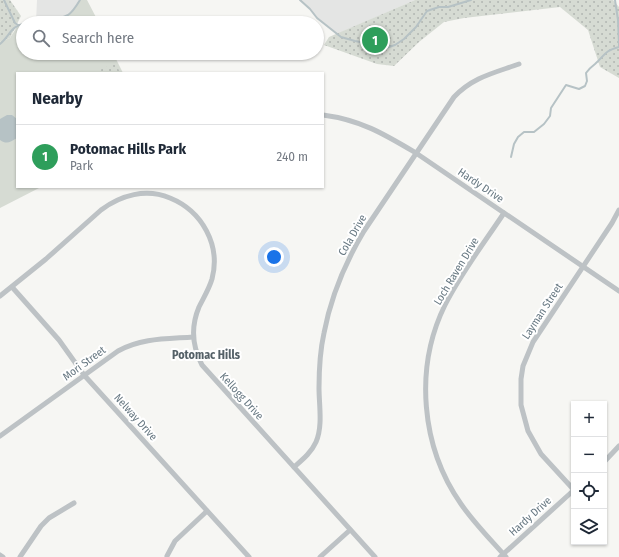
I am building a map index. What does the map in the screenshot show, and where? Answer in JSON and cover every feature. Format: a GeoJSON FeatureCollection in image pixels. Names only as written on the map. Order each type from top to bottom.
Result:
{"type":"FeatureCollection","features":[{"type":"Feature","properties":{"kind":"street","name":"Cola Drive"},"geometry":{"type":"LineString","coordinates":[[294,468],[312,449],[319,433],[320,356],[326,326],[336,290],[350,257],[364,231],[454,97],[462,89],[477,79],[519,64]]}},
{"type":"Feature","properties":{"kind":"street","name":"Hardy Drive"},"geometry":{"type":"LineString","coordinates":[[324,115],[340,118],[372,128],[385,134],[416,153],[619,291]]}},
{"type":"Feature","properties":{"kind":"street","name":"Kellogg Drive"},"geometry":{"type":"LineString","coordinates":[[0,296],[46,259],[110,203],[130,195],[140,194],[163,196],[176,200],[193,212],[205,228],[213,248],[214,263],[212,279],[196,315],[193,337],[197,356],[207,372],[375,557]]}},
{"type":"Feature","properties":{"kind":"street","name":"Layman Street"},"geometry":{"type":"LineString","coordinates":[[571,487],[541,454],[534,443],[524,418],[520,392],[523,366],[533,342],[582,266],[612,223],[619,210]]}},
{"type":"Feature","properties":{"kind":"street","name":"Loch Raven Drive"},"geometry":{"type":"LineString","coordinates":[[503,556],[461,505],[442,471],[430,434],[425,396],[427,365],[432,341],[445,306],[504,213]]}},
{"type":"Feature","properties":{"kind":"street","name":"Nelway Drive"},"geometry":{"type":"LineString","coordinates":[[12,287],[59,340],[84,375],[249,557]]}},
{"type":"Feature","properties":{"kind":"street","name":"Mori Street"},"geometry":{"type":"LineString","coordinates":[[0,436],[118,351],[129,345],[151,340],[193,337]]}},
{"type":"Feature","properties":{"kind":"street"},"geometry":{"type":"LineString","coordinates":[[607,459],[619,446]]}},
{"type":"Feature","properties":{"kind":"street","name":"Hardy Drive"},"geometry":{"type":"LineString","coordinates":[[503,556],[571,493]]}},
{"type":"Feature","properties":{"kind":"street"},"geometry":{"type":"LineString","coordinates":[[20,557],[45,522],[56,513],[74,503]]}},
{"type":"Feature","properties":{"kind":"street"},"geometry":{"type":"LineString","coordinates":[[167,556],[175,540],[207,511]]}},
{"type":"Feature","properties":{"kind":"street"},"geometry":{"type":"LineString","coordinates":[[320,557],[350,530]]}},
{"type":"Feature","properties":{"kind":"shaded area"},"geometry":{"type":"Polygon","coordinates":[[[0,0],[10,0],[21,16],[16,16],[16,26],[10,38],[0,42],[0,0]]]}},
{"type":"Feature","properties":{"kind":"shaded area"},"geometry":{"type":"Polygon","coordinates":[[[37,0],[80,0],[76,8],[67,15],[36,16],[37,0]]]}},
{"type":"Feature","properties":{"kind":"shaded area"},"geometry":{"type":"Polygon","coordinates":[[[80,0],[87,0],[95,16],[66,16],[75,8],[80,0]]]}},
{"type":"Feature","properties":{"kind":"shaded area"},"geometry":{"type":"Polygon","coordinates":[[[300,0],[415,0],[337,34],[324,24],[324,16],[315,16],[300,0]]]}},
{"type":"Feature","properties":{"kind":"shaded area"},"geometry":{"type":"Polygon","coordinates":[[[415,0],[613,0],[619,7],[619,78],[600,67],[588,30],[560,7],[464,18],[444,22],[419,42],[394,66],[377,64],[324,45],[329,37],[415,0]]]}},
{"type":"Feature","properties":{"kind":"shaded area"},"geometry":{"type":"Polygon","coordinates":[[[16,28],[16,60],[116,60],[122,72],[16,72],[16,188],[39,188],[0,208],[0,42],[10,38],[16,28]]]}},
{"type":"Feature","properties":{"kind":"shaded area"},"geometry":{"type":"Polygon","coordinates":[[[113,64],[117,66],[120,72],[95,72],[113,64]]]}},
{"type":"Feature","properties":{"kind":"shaded area"},"geometry":{"type":"Polygon","coordinates":[[[7,115],[12,115],[16,118],[16,139],[7,143],[0,140],[0,119],[7,115]]]}},
{"type":"Feature","properties":{"kind":"waterway"},"geometry":{"type":"LineString","coordinates":[[4,0],[16,24]]}},
{"type":"Feature","properties":{"kind":"waterway"},"geometry":{"type":"LineString","coordinates":[[66,16],[72,12],[80,0]]}},
{"type":"Feature","properties":{"kind":"waterway"},"geometry":{"type":"LineString","coordinates":[[300,0],[315,16]]}},
{"type":"Feature","properties":{"kind":"waterway"},"geometry":{"type":"LineString","coordinates":[[324,24],[341,37],[376,47],[386,48],[395,45],[404,39],[416,27],[427,11],[439,7],[448,7],[471,0]]}},
{"type":"Feature","properties":{"kind":"waterway"},"geometry":{"type":"LineString","coordinates":[[615,0],[618,20],[619,46]]}},
{"type":"Feature","properties":{"kind":"waterway"},"geometry":{"type":"LineString","coordinates":[[0,44],[16,27]]}},
{"type":"Feature","properties":{"kind":"waterway"},"geometry":{"type":"LineString","coordinates":[[511,157],[514,144],[518,137],[524,132],[534,132],[544,124],[550,116],[551,108],[566,85],[579,89],[585,86],[587,81],[586,73],[588,70],[607,52],[619,47]]}},
{"type":"Feature","properties":{"kind":"place","name":"Potomac Hills Park"},"geometry":{"type":"Point","coordinates":[375,40]}},
{"type":"Feature","properties":{"kind":"district","name":"Potomac Hills"},"geometry":{"type":"Point","coordinates":[206,355]}}]}
